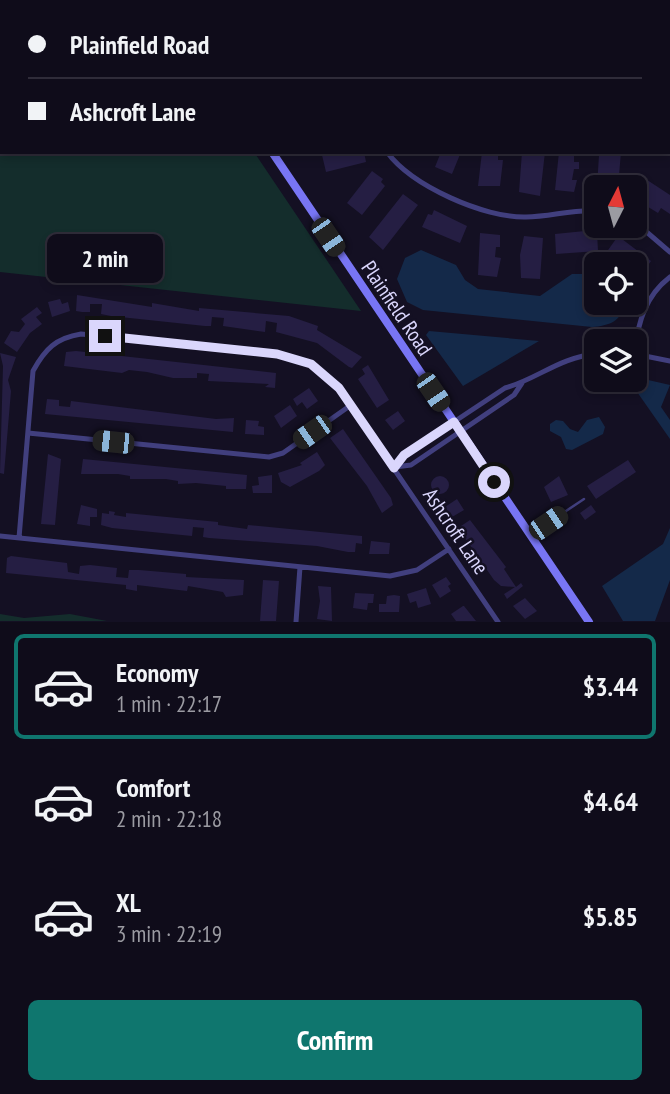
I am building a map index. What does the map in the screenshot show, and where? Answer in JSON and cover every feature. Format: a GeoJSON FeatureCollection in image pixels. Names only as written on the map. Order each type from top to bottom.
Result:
{"type":"FeatureCollection","features":[{"type":"Feature","properties":{"kind":"main road","name":"Plainfield Road"},"geometry":{"type":"LineString","coordinates":[[273,154],[589,621]]}},
{"type":"Feature","properties":{"kind":"street"},"geometry":{"type":"LineString","coordinates":[[389,154],[414,179],[493,213],[531,218],[584,210]]}},
{"type":"Feature","properties":{"kind":"street"},"geometry":{"type":"LineString","coordinates":[[648,233],[670,252]]}},
{"type":"Feature","properties":{"kind":"street"},"geometry":{"type":"LineString","coordinates":[[638,329],[646,306],[670,277]]}},
{"type":"Feature","properties":{"kind":"street","name":"Ashcroft Lane"},"geometry":{"type":"LineString","coordinates":[[19,538],[33,370],[46,349],[67,336],[81,334],[294,357],[326,374],[351,405],[498,621]]}},
{"type":"Feature","properties":{"kind":"street"},"geometry":{"type":"LineString","coordinates":[[647,355],[670,361]]}},
{"type":"Feature","properties":{"kind":"street"},"geometry":{"type":"LineString","coordinates":[[394,468],[404,455],[505,388],[522,383],[564,360],[584,356]]}},
{"type":"Feature","properties":{"kind":"street"},"geometry":{"type":"LineString","coordinates":[[394,468],[411,465],[514,395],[522,383]]}},
{"type":"Feature","properties":{"kind":"street"},"geometry":{"type":"LineString","coordinates":[[28,433],[269,457],[282,453],[351,405]]}},
{"type":"Feature","properties":{"kind":"street"},"geometry":{"type":"LineString","coordinates":[[0,536],[398,576],[417,570],[449,549]]}},
{"type":"Feature","properties":{"kind":"street"},"geometry":{"type":"LineString","coordinates":[[296,621],[300,567]]}},
{"type":"Feature","properties":{"kind":"lane"},"geometry":{"type":"LineString","coordinates":[[530,535],[584,499]]}},
{"type":"Feature","properties":{"kind":"green space"},"geometry":{"type":"Polygon","coordinates":[[[0,154],[255,154],[361,311],[0,272],[0,154]]]}},
{"type":"Feature","properties":{"kind":"green space"},"geometry":{"type":"Polygon","coordinates":[[[0,614],[24,618],[70,614],[107,621],[0,621],[0,614]]]}},
{"type":"Feature","properties":{"kind":"water"},"geometry":{"type":"Polygon","coordinates":[[[421,250],[456,265],[465,280],[478,289],[540,296],[572,274],[584,274],[584,315],[620,315],[614,321],[592,327],[423,310],[407,302],[397,279],[405,258],[421,250]]]}},
{"type":"Feature","properties":{"kind":"water"},"geometry":{"type":"Polygon","coordinates":[[[429,331],[539,341],[463,386],[426,335],[429,331]]]}},
{"type":"Feature","properties":{"kind":"water"},"geometry":{"type":"Polygon","coordinates":[[[647,380],[670,385],[661,407],[670,420],[670,439],[637,392],[647,392],[647,380]]]}},
{"type":"Feature","properties":{"kind":"water"},"geometry":{"type":"Polygon","coordinates":[[[599,417],[605,427],[603,434],[572,450],[566,449],[561,437],[550,431],[550,424],[556,420],[563,421],[570,429],[578,432],[587,420],[599,417]]]}},
{"type":"Feature","properties":{"kind":"water"},"geometry":{"type":"Polygon","coordinates":[[[670,528],[670,580],[655,621],[623,621],[602,586],[663,544],[670,528]]]}},
{"type":"Feature","properties":{"kind":"building"},"geometry":{"type":"Polygon","coordinates":[[[364,154],[366,162],[326,172],[322,155],[364,154]]]}},
{"type":"Feature","properties":{"kind":"building"},"geometry":{"type":"Polygon","coordinates":[[[440,154],[460,154],[452,174],[435,167],[440,154]]]}},
{"type":"Feature","properties":{"kind":"building"},"geometry":{"type":"Polygon","coordinates":[[[482,154],[498,154],[498,160],[503,160],[500,186],[478,186],[482,154]]]}},
{"type":"Feature","properties":{"kind":"building"},"geometry":{"type":"Polygon","coordinates":[[[522,154],[545,154],[540,196],[519,192],[522,154]]]}},
{"type":"Feature","properties":{"kind":"building"},"geometry":{"type":"Polygon","coordinates":[[[559,154],[574,154],[574,162],[579,162],[579,169],[574,169],[572,180],[577,180],[574,192],[555,190],[559,154]]]}},
{"type":"Feature","properties":{"kind":"building"},"geometry":{"type":"Polygon","coordinates":[[[621,154],[619,175],[598,175],[599,155],[621,154]]]}},
{"type":"Feature","properties":{"kind":"building"},"geometry":{"type":"Polygon","coordinates":[[[372,171],[383,179],[381,182],[385,186],[362,215],[347,203],[372,171]]]}},
{"type":"Feature","properties":{"kind":"building"},"geometry":{"type":"Polygon","coordinates":[[[648,181],[670,195],[670,214],[661,208],[658,213],[648,207],[648,181]]]}},
{"type":"Feature","properties":{"kind":"building"},"geometry":{"type":"Polygon","coordinates":[[[403,194],[418,205],[383,250],[369,237],[403,194]]]}},
{"type":"Feature","properties":{"kind":"building"},"geometry":{"type":"Polygon","coordinates":[[[434,210],[467,226],[460,243],[422,227],[428,214],[432,215],[434,210]]]}},
{"type":"Feature","properties":{"kind":"building"},"geometry":{"type":"Polygon","coordinates":[[[584,231],[584,238],[597,238],[598,251],[556,254],[555,234],[584,231]]]}},
{"type":"Feature","properties":{"kind":"building"},"geometry":{"type":"Polygon","coordinates":[[[480,233],[500,235],[500,247],[496,247],[495,257],[501,258],[497,277],[478,275],[480,233]]]}},
{"type":"Feature","properties":{"kind":"building"},"geometry":{"type":"Polygon","coordinates":[[[524,236],[543,238],[540,279],[521,278],[520,255],[524,236]]]}},
{"type":"Feature","properties":{"kind":"building"},"geometry":{"type":"Polygon","coordinates":[[[617,238],[621,238],[639,252],[607,252],[617,238]]]}},
{"type":"Feature","properties":{"kind":"building"},"geometry":{"type":"Polygon","coordinates":[[[77,295],[152,307],[152,303],[199,311],[199,308],[289,316],[318,326],[317,330],[362,357],[352,368],[349,367],[317,343],[276,332],[277,323],[266,321],[265,332],[223,326],[224,318],[212,317],[211,326],[205,326],[111,316],[101,314],[102,304],[90,304],[90,312],[76,311],[77,295]]]}},
{"type":"Feature","properties":{"kind":"building"},"geometry":{"type":"Polygon","coordinates":[[[60,299],[62,304],[68,302],[70,311],[52,317],[48,302],[60,299]]]}},
{"type":"Feature","properties":{"kind":"building"},"geometry":{"type":"Polygon","coordinates":[[[37,307],[42,313],[36,317],[42,324],[30,333],[17,352],[4,343],[11,331],[19,332],[25,324],[21,319],[37,307]]]}},
{"type":"Feature","properties":{"kind":"building"},"geometry":{"type":"Polygon","coordinates":[[[66,352],[276,373],[275,388],[265,387],[269,384],[208,381],[209,374],[197,373],[197,378],[173,378],[129,370],[122,373],[64,366],[66,352]]]}},
{"type":"Feature","properties":{"kind":"building"},"geometry":{"type":"Polygon","coordinates":[[[0,353],[16,357],[8,380],[11,391],[4,474],[0,473],[3,366],[0,353]]]}},
{"type":"Feature","properties":{"kind":"building"},"geometry":{"type":"Polygon","coordinates":[[[368,365],[389,400],[377,408],[358,379],[365,374],[362,369],[368,365]]]}},
{"type":"Feature","properties":{"kind":"building"},"geometry":{"type":"Polygon","coordinates":[[[309,388],[318,401],[307,409],[302,402],[297,406],[293,399],[309,388]]]}},
{"type":"Feature","properties":{"kind":"building"},"geometry":{"type":"Polygon","coordinates":[[[47,399],[59,400],[59,406],[70,407],[71,401],[216,419],[234,418],[233,432],[45,414],[47,399]]]}},
{"type":"Feature","properties":{"kind":"building"},"geometry":{"type":"Polygon","coordinates":[[[290,405],[297,416],[281,428],[274,416],[290,405]]]}},
{"type":"Feature","properties":{"kind":"building"},"geometry":{"type":"Polygon","coordinates":[[[398,411],[405,421],[393,430],[385,420],[398,411]]]}},
{"type":"Feature","properties":{"kind":"building"},"geometry":{"type":"Polygon","coordinates":[[[246,420],[259,421],[258,426],[264,427],[264,435],[245,434],[246,420]]]}},
{"type":"Feature","properties":{"kind":"building"},"geometry":{"type":"Polygon","coordinates":[[[343,429],[391,498],[393,505],[382,513],[367,486],[330,438],[343,429]]]}},
{"type":"Feature","properties":{"kind":"building"},"geometry":{"type":"Polygon","coordinates":[[[317,452],[325,465],[319,471],[290,487],[281,482],[278,473],[302,465],[300,463],[317,452]]]}},
{"type":"Feature","properties":{"kind":"building"},"geometry":{"type":"Polygon","coordinates":[[[48,454],[61,459],[55,525],[41,524],[48,454]]]}},
{"type":"Feature","properties":{"kind":"building"},"geometry":{"type":"Polygon","coordinates":[[[83,459],[247,475],[246,489],[226,489],[226,486],[196,483],[178,484],[178,481],[166,479],[130,479],[130,476],[118,474],[81,474],[83,459]]]}},
{"type":"Feature","properties":{"kind":"building"},"geometry":{"type":"Polygon","coordinates":[[[628,460],[636,472],[596,499],[587,486],[628,460]]]}},
{"type":"Feature","properties":{"kind":"building"},"geometry":{"type":"Polygon","coordinates":[[[272,475],[272,493],[253,493],[252,486],[259,485],[258,477],[272,475]]]}},
{"type":"Feature","properties":{"kind":"building"},"geometry":{"type":"Polygon","coordinates":[[[440,476],[446,479],[449,485],[446,491],[440,494],[434,491],[431,485],[434,479],[440,476]]]}},
{"type":"Feature","properties":{"kind":"building"},"geometry":{"type":"Polygon","coordinates":[[[559,476],[568,495],[551,502],[544,487],[559,476]]]}},
{"type":"Feature","properties":{"kind":"building"},"geometry":{"type":"Polygon","coordinates":[[[457,499],[464,510],[452,517],[445,507],[457,499]]]}},
{"type":"Feature","properties":{"kind":"building"},"geometry":{"type":"Polygon","coordinates":[[[81,505],[97,509],[97,517],[90,517],[90,526],[77,524],[81,505]]]}},
{"type":"Feature","properties":{"kind":"building"},"geometry":{"type":"Polygon","coordinates":[[[591,505],[596,512],[585,520],[580,513],[591,505]]]}},
{"type":"Feature","properties":{"kind":"building"},"geometry":{"type":"Polygon","coordinates":[[[109,511],[115,512],[114,515],[126,517],[126,513],[218,522],[218,525],[247,529],[248,525],[362,536],[362,544],[356,543],[355,552],[348,552],[317,546],[203,537],[204,528],[193,527],[192,536],[112,528],[101,525],[102,513],[109,514],[109,511]]]}},
{"type":"Feature","properties":{"kind":"building"},"geometry":{"type":"Polygon","coordinates":[[[470,520],[506,567],[504,569],[516,587],[521,583],[523,586],[507,599],[504,594],[515,587],[501,586],[494,580],[458,528],[470,520]]]}},
{"type":"Feature","properties":{"kind":"building"},"geometry":{"type":"Polygon","coordinates":[[[371,541],[390,543],[389,554],[369,554],[371,541]]]}},
{"type":"Feature","properties":{"kind":"building"},"geometry":{"type":"Polygon","coordinates":[[[11,556],[67,563],[68,572],[79,574],[80,566],[90,565],[117,568],[116,577],[128,578],[129,570],[139,570],[186,574],[186,577],[244,580],[243,595],[226,597],[223,592],[188,586],[187,591],[137,585],[137,591],[126,589],[126,585],[6,573],[7,558],[11,556]]]}},
{"type":"Feature","properties":{"kind":"building"},"geometry":{"type":"Polygon","coordinates":[[[446,577],[451,584],[448,586],[451,591],[440,598],[432,585],[446,577]]]}},
{"type":"Feature","properties":{"kind":"building"},"geometry":{"type":"Polygon","coordinates":[[[263,580],[279,581],[276,621],[260,621],[263,580]]]}},
{"type":"Feature","properties":{"kind":"building"},"geometry":{"type":"Polygon","coordinates":[[[318,586],[331,587],[332,621],[317,619],[320,601],[318,586]]]}},
{"type":"Feature","properties":{"kind":"building"},"geometry":{"type":"Polygon","coordinates":[[[426,588],[431,604],[418,608],[416,601],[410,603],[407,594],[426,588]]]}},
{"type":"Feature","properties":{"kind":"building"},"geometry":{"type":"Polygon","coordinates":[[[355,593],[374,594],[373,603],[368,603],[367,610],[353,608],[355,593]]]}},
{"type":"Feature","properties":{"kind":"building"},"geometry":{"type":"Polygon","coordinates":[[[387,596],[400,596],[399,612],[379,612],[379,604],[386,604],[387,596]]]}},
{"type":"Feature","properties":{"kind":"building"},"geometry":{"type":"Polygon","coordinates":[[[525,598],[537,611],[525,619],[513,606],[525,598]]]}},
{"type":"Feature","properties":{"kind":"building"},"geometry":{"type":"Polygon","coordinates":[[[464,606],[476,621],[456,621],[451,614],[464,606]]]}},
{"type":"Feature","properties":{"kind":"route"},"geometry":{"type":"LineString","coordinates":[[105,336],[294,357],[326,374],[339,388],[394,468],[404,455],[454,422],[494,482]]}}]}
